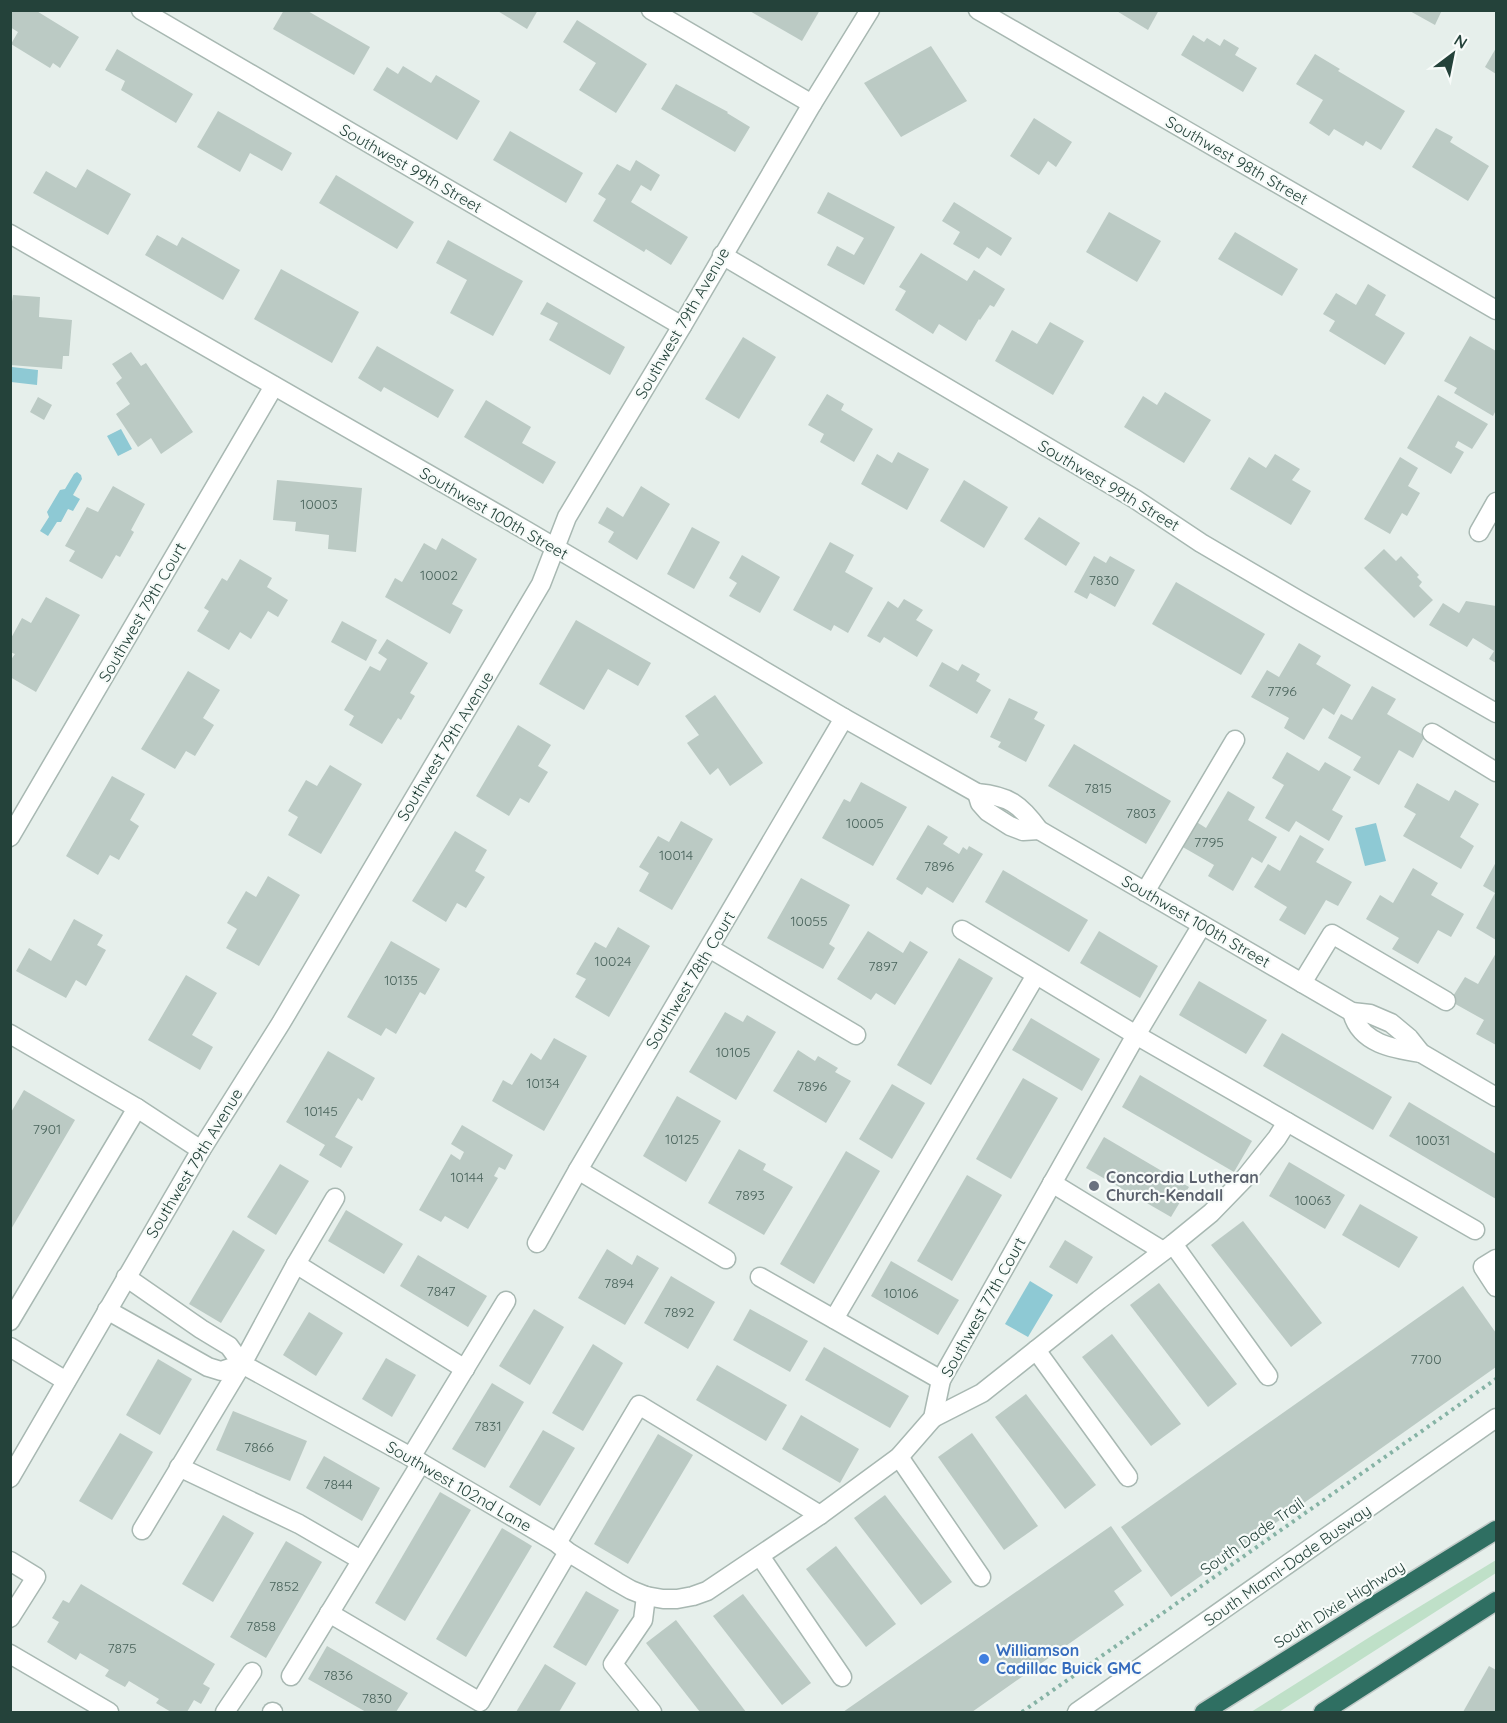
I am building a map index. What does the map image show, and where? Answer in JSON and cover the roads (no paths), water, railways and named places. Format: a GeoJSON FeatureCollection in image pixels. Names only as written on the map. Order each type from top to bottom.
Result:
{"type":"FeatureCollection","features":[{"type":"Feature","properties":{"kind":"highway","name":"South Dixie Highway"},"geometry":{"type":"LineString","coordinates":[[1204,1713],[1493,1532]]}},
{"type":"Feature","properties":{"kind":"highway"},"geometry":{"type":"LineString","coordinates":[[1323,1713],[1347,1704],[1497,1601]]}},
{"type":"Feature","properties":{"kind":"street","name":"Southwest 99th Street"},"geometry":{"type":"LineString","coordinates":[[141,10],[682,326]]}},
{"type":"Feature","properties":{"kind":"street"},"geometry":{"type":"LineString","coordinates":[[651,10],[812,104]]}},
{"type":"Feature","properties":{"kind":"street","name":"Southwest 79th Avenue"},"geometry":{"type":"LineString","coordinates":[[10,1478],[201,1150],[281,1023],[541,584],[567,518],[870,10]]}},
{"type":"Feature","properties":{"kind":"street","name":"Southwest 98th Street"},"geometry":{"type":"LineString","coordinates":[[978,10],[1497,310]]}},
{"type":"Feature","properties":{"kind":"street","name":"Southwest 100th Street"},"geometry":{"type":"LineString","coordinates":[[10,234],[555,547],[977,794],[993,795],[1014,802],[1029,816],[1039,830],[1352,1012],[1370,1014],[1391,1023],[1409,1038],[1421,1053],[1497,1097]]}},
{"type":"Feature","properties":{"kind":"street","name":"Southwest 99th Street"},"geometry":{"type":"LineString","coordinates":[[722,255],[1135,499],[1221,554],[1497,713]]}},
{"type":"Feature","properties":{"kind":"street","name":"Southwest 79th Court"},"geometry":{"type":"LineString","coordinates":[[10,837],[274,386]]}},
{"type":"Feature","properties":{"kind":"street"},"geometry":{"type":"LineString","coordinates":[[1479,532],[1497,502]]}},
{"type":"Feature","properties":{"kind":"street","name":"Southwest 78th Court"},"geometry":{"type":"LineString","coordinates":[[537,1243],[844,718]]}},
{"type":"Feature","properties":{"kind":"street"},"geometry":{"type":"LineString","coordinates":[[1432,734],[1497,772]]}},
{"type":"Feature","properties":{"kind":"street"},"geometry":{"type":"LineString","coordinates":[[1145,892],[1234,740]]}},
{"type":"Feature","properties":{"kind":"street","name":"Southwest 77th Court"},"geometry":{"type":"LineString","coordinates":[[677,1599],[707,1591],[820,1515],[899,1457],[933,1418],[941,1380],[1136,1035],[1202,925]]}},
{"type":"Feature","properties":{"kind":"street"},"geometry":{"type":"LineString","coordinates":[[962,930],[1136,1035],[1475,1230]]}},
{"type":"Feature","properties":{"kind":"street"},"geometry":{"type":"LineString","coordinates":[[1302,983],[1332,934],[1446,1001]]}},
{"type":"Feature","properties":{"kind":"street"},"geometry":{"type":"LineString","coordinates":[[709,948],[856,1035]]}},
{"type":"Feature","properties":{"kind":"street"},"geometry":{"type":"LineString","coordinates":[[834,1319],[1036,975]]}},
{"type":"Feature","properties":{"kind":"street"},"geometry":{"type":"LineString","coordinates":[[10,1034],[137,1108],[201,1150]]}},
{"type":"Feature","properties":{"kind":"street"},"geometry":{"type":"LineString","coordinates":[[10,1321],[137,1108]]}},
{"type":"Feature","properties":{"kind":"street"},"geometry":{"type":"LineString","coordinates":[[933,1418],[982,1393],[1211,1213],[1244,1179],[1287,1122]]}},
{"type":"Feature","properties":{"kind":"street"},"geometry":{"type":"LineString","coordinates":[[578,1170],[726,1259]]}},
{"type":"Feature","properties":{"kind":"street"},"geometry":{"type":"LineString","coordinates":[[1052,1183],[1168,1247],[1268,1376]]}},
{"type":"Feature","properties":{"kind":"street"},"geometry":{"type":"LineString","coordinates":[[142,1530],[242,1364],[335,1198]]}},
{"type":"Feature","properties":{"kind":"street"},"geometry":{"type":"LineString","coordinates":[[1497,1259],[1483,1268],[1497,1287]]}},
{"type":"Feature","properties":{"kind":"street"},"geometry":{"type":"LineString","coordinates":[[296,1264],[465,1369]]}},
{"type":"Feature","properties":{"kind":"street","name":"Southwest 102nd Lane"},"geometry":{"type":"LineString","coordinates":[[126,1277],[229,1346],[242,1364],[416,1460],[631,1590],[646,1596],[677,1599]]}},
{"type":"Feature","properties":{"kind":"street"},"geometry":{"type":"LineString","coordinates":[[760,1277],[941,1380]]}},
{"type":"Feature","properties":{"kind":"street"},"geometry":{"type":"LineString","coordinates":[[291,1676],[361,1560],[465,1369],[507,1301]]}},
{"type":"Feature","properties":{"kind":"street"},"geometry":{"type":"LineString","coordinates":[[107,1310],[208,1367],[221,1371],[242,1364]]}},
{"type":"Feature","properties":{"kind":"street"},"geometry":{"type":"LineString","coordinates":[[10,1347],[66,1381]]}},
{"type":"Feature","properties":{"kind":"street"},"geometry":{"type":"LineString","coordinates":[[1036,1350],[1128,1477]]}},
{"type":"Feature","properties":{"kind":"street"},"geometry":{"type":"LineString","coordinates":[[329,1613],[480,1702],[639,1405],[820,1515]]}},
{"type":"Feature","properties":{"kind":"street","name":"South Miami-Dade Busway"},"geometry":{"type":"LineString","coordinates":[[1077,1713],[1497,1418]]}},
{"type":"Feature","properties":{"kind":"street"},"geometry":{"type":"LineString","coordinates":[[899,1457],[981,1577]]}},
{"type":"Feature","properties":{"kind":"street"},"geometry":{"type":"LineString","coordinates":[[179,1467],[299,1524],[361,1560]]}},
{"type":"Feature","properties":{"kind":"street"},"geometry":{"type":"LineString","coordinates":[[759,1556],[842,1677]]}},
{"type":"Feature","properties":{"kind":"street"},"geometry":{"type":"LineString","coordinates":[[10,1561],[36,1577],[10,1618]]}},
{"type":"Feature","properties":{"kind":"street"},"geometry":{"type":"LineString","coordinates":[[646,1596],[643,1620],[613,1664],[652,1713]]}},
{"type":"Feature","properties":{"kind":"street"},"geometry":{"type":"LineString","coordinates":[[10,1654],[109,1713]]}},
{"type":"Feature","properties":{"kind":"street"},"geometry":{"type":"LineString","coordinates":[[225,1713],[252,1672]]}},
{"type":"Feature","properties":{"kind":"water"},"geometry":{"type":"Polygon","coordinates":[[[12,367],[38,370],[37,385],[11,382],[12,367]]]}},
{"type":"Feature","properties":{"kind":"water"},"geometry":{"type":"Polygon","coordinates":[[[121,429],[132,449],[118,456],[107,436],[121,429]]]}},
{"type":"Feature","properties":{"kind":"water"},"geometry":{"type":"Polygon","coordinates":[[[77,472],[82,479],[73,495],[80,499],[73,511],[68,509],[61,522],[57,522],[48,536],[40,531],[49,517],[47,512],[60,490],[65,489],[77,472]]]}},
{"type":"Feature","properties":{"kind":"water"},"geometry":{"type":"Polygon","coordinates":[[[1376,823],[1386,861],[1365,866],[1355,828],[1376,823]]]}},
{"type":"Feature","properties":{"kind":"water"},"geometry":{"type":"Polygon","coordinates":[[[1030,1281],[1053,1295],[1028,1337],[1005,1324],[1030,1281]]]}},
{"type":"Feature","properties":{"kind":"place","name":"Concordia Lutheran Church-Kendall"},"geometry":{"type":"Point","coordinates":[1094,1186]}},
{"type":"Feature","properties":{"kind":"place","name":"Williamson Cadillac Buick GMC"},"geometry":{"type":"Point","coordinates":[984,1659]}}]}
